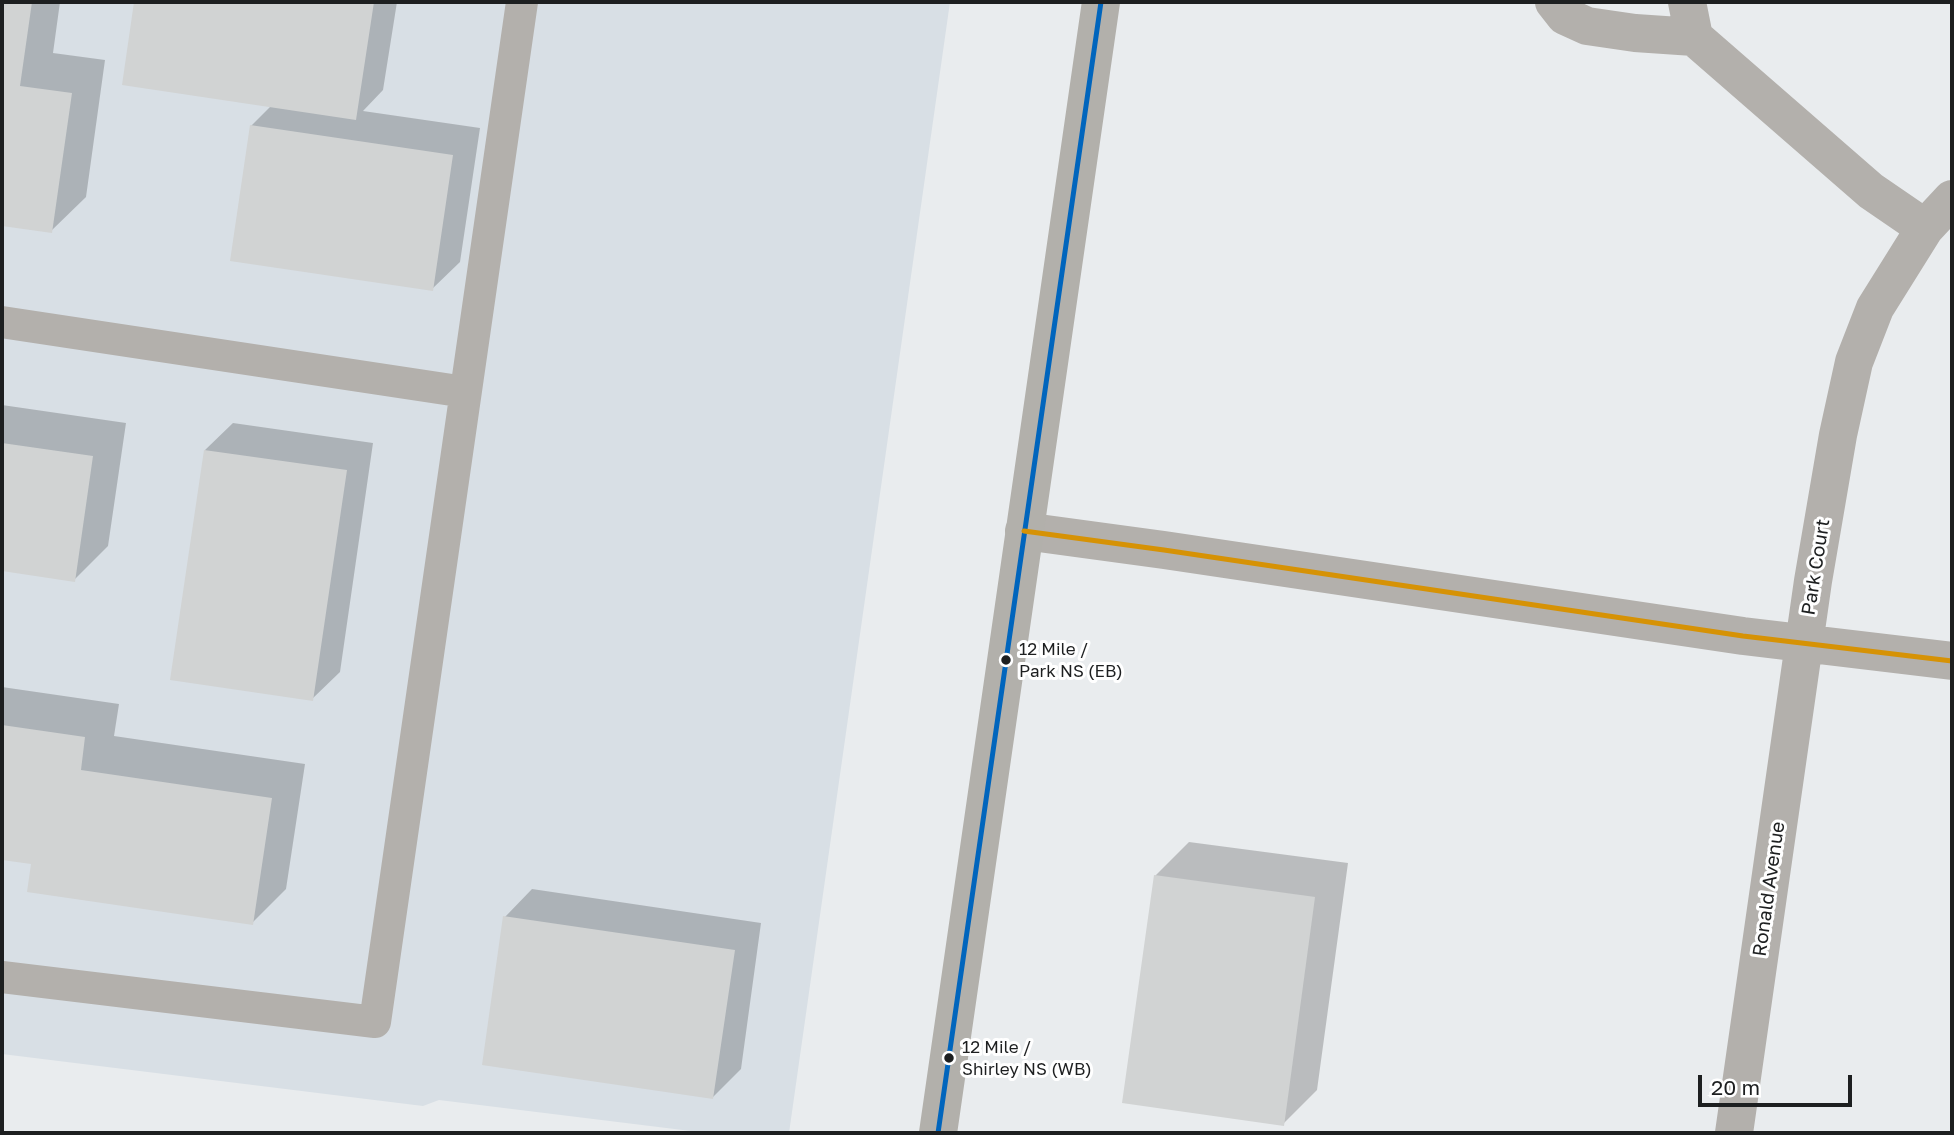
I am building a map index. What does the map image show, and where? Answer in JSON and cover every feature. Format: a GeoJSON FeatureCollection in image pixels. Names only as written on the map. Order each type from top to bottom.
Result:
{"type":"FeatureCollection","features":[{"type":"Feature","properties":{"kind":"main road"},"geometry":{"type":"LineString","coordinates":[[938,1133],[1101,2]]}},
{"type":"Feature","properties":{"kind":"street"},"geometry":{"type":"LineString","coordinates":[[1554,2],[1565,16],[1587,26],[1635,33],[1690,20],[1871,191],[1925,228]]}},
{"type":"Feature","properties":{"kind":"street","name":"Park Court"},"geometry":{"type":"LineString","coordinates":[[1804,644],[1838,435],[1854,362],[1875,308],[1925,228],[1952,199]]}},
{"type":"Feature","properties":{"kind":"street"},"geometry":{"type":"LineString","coordinates":[[1024,531],[1804,644],[1952,661]]}},
{"type":"Feature","properties":{"kind":"street","name":"Ronald Avenue"},"geometry":{"type":"LineString","coordinates":[[1734,1133],[1804,644]]}},
{"type":"Feature","properties":{"kind":"lane"},"geometry":{"type":"LineString","coordinates":[[2,977],[375,1022],[522,2]]}},
{"type":"Feature","properties":{"kind":"lane"},"geometry":{"type":"LineString","coordinates":[[2,322],[465,392]]}},
{"type":"Feature","properties":{"kind":"shaded area"},"geometry":{"type":"Polygon","coordinates":[[[2,2],[950,2],[789,1133],[707,1133],[439,1100],[423,1106],[2,1054],[2,2]]]}},
{"type":"Feature","properties":{"kind":"building"},"geometry":{"type":"Polygon","coordinates":[[[2,2],[32,2],[20,86],[72,93],[52,233],[2,226],[2,2]]]}},
{"type":"Feature","properties":{"kind":"building"},"geometry":{"type":"Polygon","coordinates":[[[134,2],[374,2],[356,120],[122,85],[134,2]]]}},
{"type":"Feature","properties":{"kind":"building"},"geometry":{"type":"Polygon","coordinates":[[[250,125],[453,155],[433,291],[230,261],[250,125]]]}},
{"type":"Feature","properties":{"kind":"building"},"geometry":{"type":"Polygon","coordinates":[[[2,443],[93,456],[75,582],[2,571],[2,443]]]}},
{"type":"Feature","properties":{"kind":"building"},"geometry":{"type":"Polygon","coordinates":[[[204,450],[347,470],[313,701],[170,680],[204,450]]]}},
{"type":"Feature","properties":{"kind":"building"},"geometry":{"type":"Polygon","coordinates":[[[2,725],[85,737],[81,770],[272,798],[253,925],[27,892],[31,864],[2,860],[2,725]]]}},
{"type":"Feature","properties":{"kind":"building"},"geometry":{"type":"Polygon","coordinates":[[[1154,875],[1315,897],[1284,1126],[1122,1103],[1154,875]]]}},
{"type":"Feature","properties":{"kind":"building"},"geometry":{"type":"Polygon","coordinates":[[[503,916],[735,950],[713,1099],[482,1065],[503,916]]]}},
{"type":"Feature","properties":{"kind":"transit line"},"geometry":{"type":"LineString","coordinates":[[938,1133],[1101,2]]}},
{"type":"Feature","properties":{"kind":"transit line"},"geometry":{"type":"LineString","coordinates":[[1024,531],[1743,636],[1952,661]]}},
{"type":"Feature","properties":{"kind":"place","name":"12 Mile / Park NS (EB)"},"geometry":{"type":"Point","coordinates":[1006,660]}},
{"type":"Feature","properties":{"kind":"place","name":"12 Mile / Shirley NS (WB)"},"geometry":{"type":"Point","coordinates":[949,1058]}}]}
